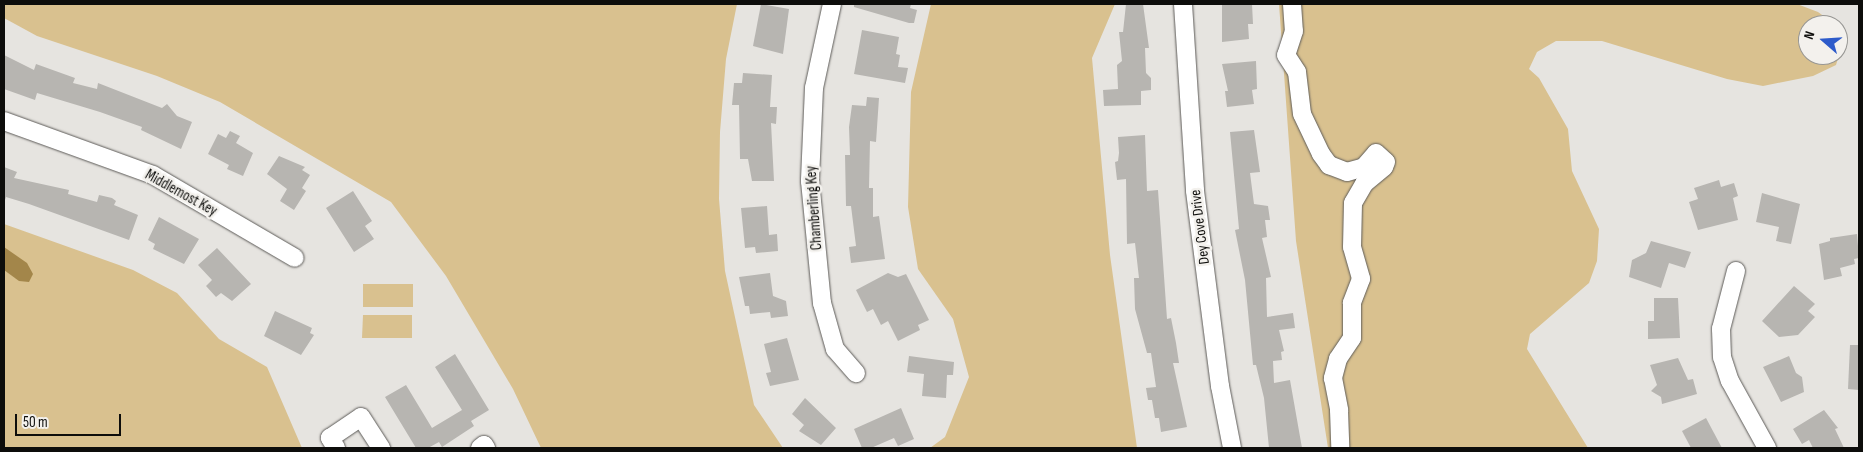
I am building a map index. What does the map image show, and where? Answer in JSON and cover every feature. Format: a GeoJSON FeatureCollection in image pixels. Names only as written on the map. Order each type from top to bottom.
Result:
{"type":"FeatureCollection","features":[{"type":"Feature","properties":{"kind":"street","name":"Chamberling Key"},"geometry":{"type":"LineString","coordinates":[[832,4],[814,88],[810,181],[822,303],[835,349],[856,373]]}},
{"type":"Feature","properties":{"kind":"street","name":"Dey Cove Drive"},"geometry":{"type":"LineString","coordinates":[[1183,4],[1195,191],[1220,386],[1232,448]]}},
{"type":"Feature","properties":{"kind":"street"},"geometry":{"type":"LineString","coordinates":[[1292,4],[1294,30],[1286,55],[1297,72],[1302,114],[1321,154],[1329,165],[1347,172],[1364,167],[1376,153],[1386,162],[1384,168],[1364,184],[1353,203],[1352,247],[1361,279],[1352,303],[1352,338],[1338,359],[1333,378],[1339,410],[1340,448]]}},
{"type":"Feature","properties":{"kind":"street","name":"Middlemost Key"},"geometry":{"type":"LineString","coordinates":[[4,121],[153,175],[295,258]]}},
{"type":"Feature","properties":{"kind":"street"},"geometry":{"type":"LineString","coordinates":[[1736,271],[1721,329],[1722,357],[1730,381],[1767,448]]}},
{"type":"Feature","properties":{"kind":"street"},"geometry":{"type":"LineString","coordinates":[[336,448],[330,438],[360,417],[381,448]]}},
{"type":"Feature","properties":{"kind":"street"},"geometry":{"type":"LineString","coordinates":[[480,448],[484,445],[486,448]]}},
{"type":"Feature","properties":{"kind":"shaded area"},"geometry":{"type":"Polygon","coordinates":[[[4,4],[737,4],[726,59],[720,132],[719,199],[725,271],[754,405],[783,448],[541,448],[513,389],[446,276],[391,202],[220,102],[157,76],[37,36],[4,18],[4,4]]]}},
{"type":"Feature","properties":{"kind":"shaded area"},"geometry":{"type":"Polygon","coordinates":[[[931,4],[1115,4],[1092,58],[1110,255],[1137,448],[930,448],[945,437],[969,377],[953,319],[918,269],[908,207],[911,92],[931,4]]]}},
{"type":"Feature","properties":{"kind":"shaded area"},"geometry":{"type":"Polygon","coordinates":[[[1279,4],[1797,4],[1822,15],[1798,15],[1798,65],[1836,65],[1813,76],[1763,86],[1727,79],[1602,41],[1556,41],[1537,52],[1529,69],[1539,78],[1568,129],[1572,171],[1599,229],[1597,261],[1589,283],[1530,334],[1527,349],[1588,448],[1328,448],[1296,241],[1279,4]]]}},
{"type":"Feature","properties":{"kind":"shaded area"},"geometry":{"type":"Polygon","coordinates":[[[4,224],[133,270],[177,293],[219,339],[267,367],[302,448],[4,448],[4,224]]]}},
{"type":"Feature","properties":{"kind":"shaded area"},"geometry":{"type":"Polygon","coordinates":[[[4,247],[27,263],[33,274],[29,282],[19,281],[4,270],[4,247]]]}},
{"type":"Feature","properties":{"kind":"shaded area"},"geometry":{"type":"Polygon","coordinates":[[[363,284],[413,284],[413,307],[363,307],[363,284]]]}},
{"type":"Feature","properties":{"kind":"shaded area"},"geometry":{"type":"Polygon","coordinates":[[[363,315],[412,315],[412,338],[362,338],[363,315]]]}},
{"type":"Feature","properties":{"kind":"building"},"geometry":{"type":"Polygon","coordinates":[[[761,4],[789,9],[783,54],[753,46],[761,4]]]}},
{"type":"Feature","properties":{"kind":"building"},"geometry":{"type":"Polygon","coordinates":[[[854,4],[911,4],[910,8],[917,10],[914,23],[909,23],[854,7],[854,4]]]}},
{"type":"Feature","properties":{"kind":"building"},"geometry":{"type":"Polygon","coordinates":[[[1126,4],[1143,4],[1149,48],[1145,48],[1146,73],[1151,78],[1151,90],[1141,91],[1141,105],[1104,106],[1103,90],[1118,89],[1117,65],[1122,61],[1119,32],[1123,32],[1126,4]]]}},
{"type":"Feature","properties":{"kind":"building"},"geometry":{"type":"Polygon","coordinates":[[[1222,4],[1252,4],[1253,24],[1248,24],[1249,39],[1222,42],[1222,4]]]}},
{"type":"Feature","properties":{"kind":"building"},"geometry":{"type":"Polygon","coordinates":[[[862,30],[899,37],[896,54],[900,55],[898,67],[908,68],[905,83],[854,74],[862,30]]]}},
{"type":"Feature","properties":{"kind":"building"},"geometry":{"type":"Polygon","coordinates":[[[4,55],[34,70],[36,64],[75,78],[73,83],[97,89],[98,83],[162,108],[167,104],[177,116],[192,122],[181,149],[141,130],[142,127],[100,112],[37,93],[35,100],[4,89],[4,55]]]}},
{"type":"Feature","properties":{"kind":"building"},"geometry":{"type":"Polygon","coordinates":[[[1256,61],[1257,89],[1252,90],[1254,104],[1227,107],[1225,91],[1228,91],[1222,64],[1256,61]]]}},
{"type":"Feature","properties":{"kind":"building"},"geometry":{"type":"Polygon","coordinates":[[[743,73],[772,75],[770,107],[777,107],[776,124],[771,123],[774,181],[752,181],[748,159],[740,159],[739,105],[732,105],[734,83],[742,83],[743,73]]]}},
{"type":"Feature","properties":{"kind":"building"},"geometry":{"type":"Polygon","coordinates":[[[867,97],[879,98],[876,142],[870,141],[869,188],[873,188],[873,217],[879,216],[885,259],[851,263],[849,247],[856,246],[851,206],[846,206],[845,155],[850,155],[849,127],[852,105],[866,106],[867,97]]]}},
{"type":"Feature","properties":{"kind":"building"},"geometry":{"type":"Polygon","coordinates":[[[1254,130],[1260,172],[1250,173],[1254,204],[1268,206],[1270,220],[1265,220],[1267,237],[1262,238],[1271,277],[1266,278],[1267,317],[1293,313],[1295,328],[1279,330],[1284,351],[1281,352],[1282,360],[1273,361],[1274,383],[1290,380],[1302,448],[1269,448],[1264,398],[1256,365],[1253,365],[1245,280],[1235,230],[1239,229],[1230,132],[1254,130]]]}},
{"type":"Feature","properties":{"kind":"building"},"geometry":{"type":"Polygon","coordinates":[[[230,131],[240,136],[236,143],[253,153],[243,176],[227,169],[229,165],[208,154],[218,134],[226,138],[230,131]]]}},
{"type":"Feature","properties":{"kind":"building"},"geometry":{"type":"Polygon","coordinates":[[[1145,135],[1147,191],[1158,190],[1167,319],[1171,318],[1176,343],[1179,363],[1173,363],[1187,427],[1161,432],[1159,418],[1155,418],[1152,400],[1148,400],[1146,388],[1156,387],[1151,353],[1147,353],[1135,309],[1134,278],[1139,278],[1135,243],[1127,244],[1126,179],[1117,180],[1115,162],[1118,161],[1119,153],[1118,137],[1145,135]]]}},
{"type":"Feature","properties":{"kind":"building"},"geometry":{"type":"Polygon","coordinates":[[[279,156],[305,167],[302,170],[310,175],[302,188],[306,191],[294,210],[280,201],[287,189],[267,174],[279,156]]]}},
{"type":"Feature","properties":{"kind":"building"},"geometry":{"type":"Polygon","coordinates":[[[4,167],[17,172],[14,178],[69,190],[68,194],[97,202],[99,195],[112,198],[116,201],[114,205],[138,215],[129,240],[6,197],[4,203],[4,167]]]}},
{"type":"Feature","properties":{"kind":"building"},"geometry":{"type":"Polygon","coordinates":[[[1719,180],[1721,187],[1734,183],[1738,196],[1733,198],[1738,220],[1698,230],[1689,202],[1698,199],[1694,188],[1719,180]]]}},
{"type":"Feature","properties":{"kind":"building"},"geometry":{"type":"Polygon","coordinates":[[[353,191],[372,221],[365,226],[374,239],[354,252],[326,208],[353,191]]]}},
{"type":"Feature","properties":{"kind":"building"},"geometry":{"type":"Polygon","coordinates":[[[1762,193],[1800,204],[1791,244],[1776,241],[1779,227],[1756,222],[1762,193]]]}},
{"type":"Feature","properties":{"kind":"building"},"geometry":{"type":"Polygon","coordinates":[[[767,206],[769,235],[777,234],[778,251],[756,253],[755,247],[745,248],[741,208],[767,206]]]}},
{"type":"Feature","properties":{"kind":"building"},"geometry":{"type":"Polygon","coordinates":[[[159,217],[199,239],[184,264],[153,249],[155,244],[148,240],[159,217]]]}},
{"type":"Feature","properties":{"kind":"building"},"geometry":{"type":"Polygon","coordinates":[[[1857,234],[1859,258],[1854,259],[1855,264],[1840,268],[1842,276],[1824,280],[1819,244],[1830,241],[1830,238],[1857,234]]]}},
{"type":"Feature","properties":{"kind":"building"},"geometry":{"type":"Polygon","coordinates":[[[1651,241],[1691,252],[1685,268],[1669,263],[1661,288],[1629,277],[1632,260],[1646,253],[1651,241]]]}},
{"type":"Feature","properties":{"kind":"building"},"geometry":{"type":"Polygon","coordinates":[[[217,248],[251,284],[232,301],[221,293],[216,297],[206,286],[212,280],[198,265],[217,248]]]}},
{"type":"Feature","properties":{"kind":"building"},"geometry":{"type":"Polygon","coordinates":[[[770,273],[773,296],[786,301],[788,316],[771,318],[770,312],[750,314],[749,306],[745,306],[739,277],[770,273]]]}},
{"type":"Feature","properties":{"kind":"building"},"geometry":{"type":"Polygon","coordinates":[[[888,273],[898,277],[906,274],[929,320],[918,325],[920,330],[898,341],[888,321],[881,325],[873,309],[867,312],[856,290],[888,273]]]}},
{"type":"Feature","properties":{"kind":"building"},"geometry":{"type":"Polygon","coordinates":[[[1794,286],[1815,304],[1808,311],[1815,317],[1798,335],[1779,337],[1762,321],[1794,286]]]}},
{"type":"Feature","properties":{"kind":"building"},"geometry":{"type":"Polygon","coordinates":[[[1654,298],[1678,298],[1680,338],[1648,339],[1648,321],[1654,321],[1654,298]]]}},
{"type":"Feature","properties":{"kind":"building"},"geometry":{"type":"Polygon","coordinates":[[[275,311],[312,328],[310,333],[314,335],[301,355],[264,336],[275,311]]]}},
{"type":"Feature","properties":{"kind":"building"},"geometry":{"type":"Polygon","coordinates":[[[787,338],[799,380],[770,386],[766,373],[771,372],[764,344],[787,338]]]}},
{"type":"Feature","properties":{"kind":"building"},"geometry":{"type":"Polygon","coordinates":[[[1850,345],[1859,345],[1859,390],[1848,389],[1850,345]]]}},
{"type":"Feature","properties":{"kind":"building"},"geometry":{"type":"Polygon","coordinates":[[[455,354],[489,410],[471,421],[474,426],[442,447],[439,442],[428,448],[416,448],[385,397],[406,385],[432,428],[462,410],[435,367],[455,354]]]}},
{"type":"Feature","properties":{"kind":"building"},"geometry":{"type":"Polygon","coordinates":[[[909,356],[954,362],[953,375],[947,375],[946,398],[922,396],[924,374],[907,372],[909,356]]]}},
{"type":"Feature","properties":{"kind":"building"},"geometry":{"type":"Polygon","coordinates":[[[1789,356],[1796,373],[1802,377],[1804,392],[1781,402],[1763,367],[1789,356]]]}},
{"type":"Feature","properties":{"kind":"building"},"geometry":{"type":"Polygon","coordinates":[[[1678,358],[1688,380],[1693,379],[1697,394],[1662,404],[1661,397],[1651,391],[1657,385],[1650,365],[1678,358]]]}},
{"type":"Feature","properties":{"kind":"building"},"geometry":{"type":"Polygon","coordinates":[[[805,398],[836,428],[821,445],[799,431],[804,425],[792,414],[805,398]]]}},
{"type":"Feature","properties":{"kind":"building"},"geometry":{"type":"Polygon","coordinates":[[[901,408],[914,439],[898,446],[894,438],[871,448],[862,448],[854,429],[901,408]]]}},
{"type":"Feature","properties":{"kind":"building"},"geometry":{"type":"Polygon","coordinates":[[[1824,410],[1838,428],[1835,429],[1844,448],[1813,448],[1809,440],[1802,444],[1793,429],[1824,410]]]}},
{"type":"Feature","properties":{"kind":"building"},"geometry":{"type":"Polygon","coordinates":[[[1706,418],[1722,448],[1691,448],[1682,431],[1706,418]]]}}]}
